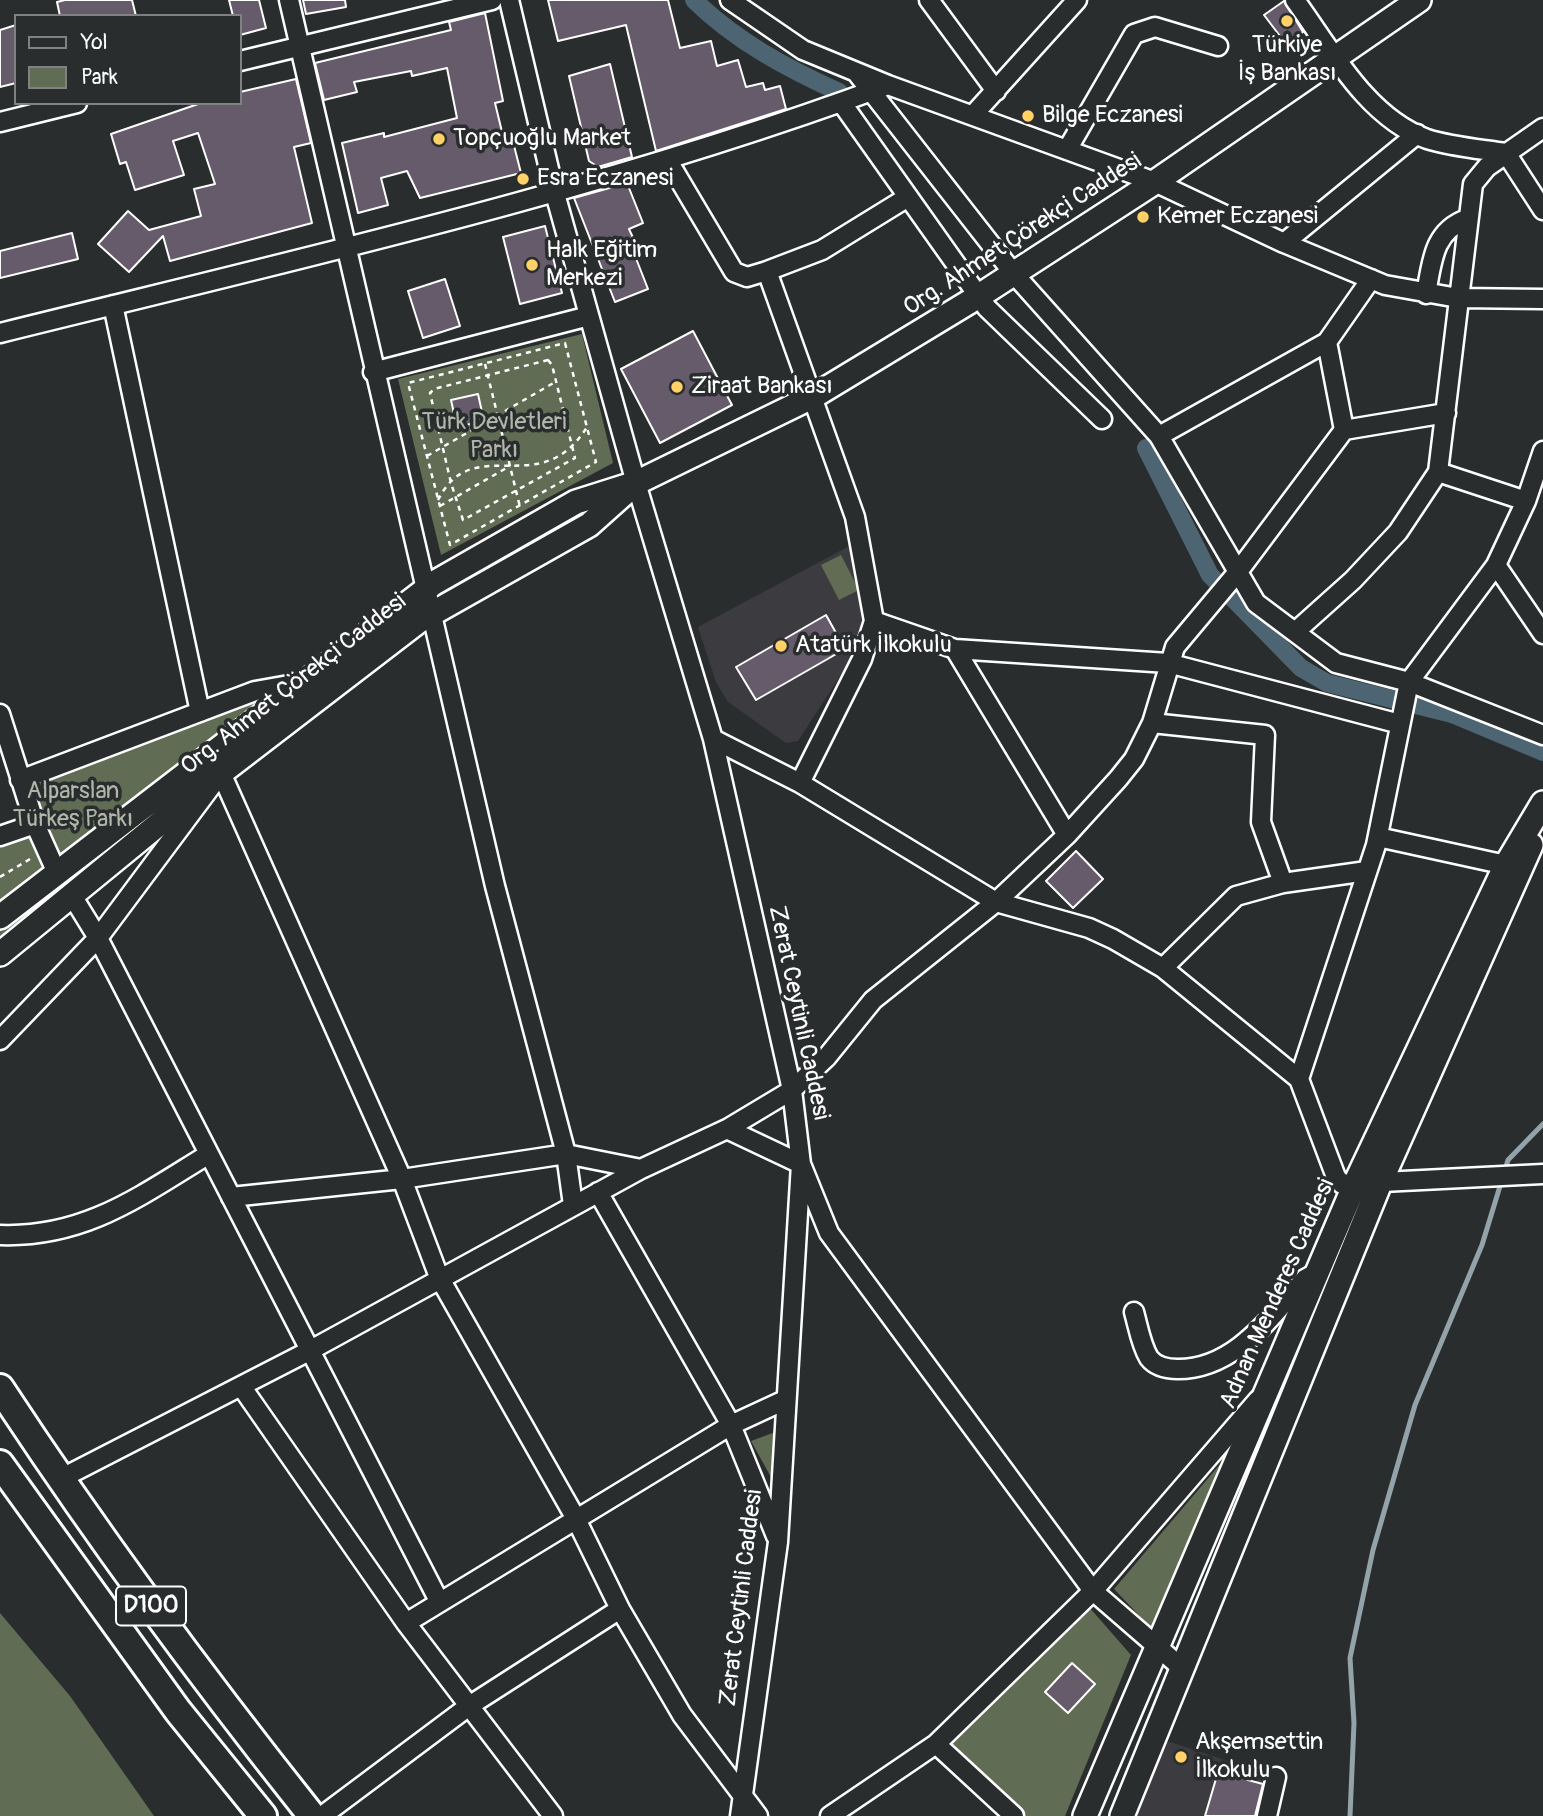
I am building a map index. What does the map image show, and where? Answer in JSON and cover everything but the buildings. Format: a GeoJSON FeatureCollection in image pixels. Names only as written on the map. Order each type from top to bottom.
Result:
{"type":"FeatureCollection","features":[{"type":"Feature","properties":{"kind":"highway","name":"D100"},"geometry":{"type":"LineString","coordinates":[[0,1388],[60,1479],[209,1687],[312,1816]]}},
{"type":"Feature","properties":{"kind":"highway","name":"D100"},"geometry":{"type":"LineString","coordinates":[[0,1464],[178,1711],[263,1816]]}},
{"type":"Feature","properties":{"kind":"main road","name":"Org. Ahmet Çörekçi Caddesi"},"geometry":{"type":"LineString","coordinates":[[0,917],[423,589],[525,530],[591,496],[636,483],[814,396],[979,296],[1155,182],[1419,0]]}},
{"type":"Feature","properties":{"kind":"main road","name":"Org. Ahmet Çörekçi Caddesi"},"geometry":{"type":"LineString","coordinates":[[0,954],[221,774],[430,614],[595,521],[636,483]]}},
{"type":"Feature","properties":{"kind":"main road","name":"Adnan Menderes Caddesi"},"geometry":{"type":"LineString","coordinates":[[1085,1816],[1262,1395],[1355,1184],[1506,865],[1543,803]]}},
{"type":"Feature","properties":{"kind":"main road","name":"Adnan Menderes Caddesi"},"geometry":{"type":"LineString","coordinates":[[1122,1816],[1380,1183],[1520,872],[1543,813]]}},
{"type":"Feature","properties":{"kind":"street"},"geometry":{"type":"LineString","coordinates":[[289,0],[423,589],[495,886],[566,1154],[573,1205]]}},
{"type":"Feature","properties":{"kind":"street"},"geometry":{"type":"LineString","coordinates":[[242,60],[492,0]]}},
{"type":"Feature","properties":{"kind":"street","name":"Zerat Ceytinli Caddesi"},"geometry":{"type":"LineString","coordinates":[[509,0],[554,190],[636,483],[713,739],[792,1090],[801,1164],[778,1542],[741,1793],[740,1816]]}},
{"type":"Feature","properties":{"kind":"street"},"geometry":{"type":"LineString","coordinates":[[730,0],[803,50],[856,72],[879,88],[1014,274],[1159,436],[1233,578],[1256,603],[1336,663],[1409,682],[1543,735]]}},
{"type":"Feature","properties":{"kind":"street"},"geometry":{"type":"LineString","coordinates":[[929,0],[996,91]]}},
{"type":"Feature","properties":{"kind":"street"},"geometry":{"type":"LineString","coordinates":[[974,114],[1077,0]]}},
{"type":"Feature","properties":{"kind":"street"},"geometry":{"type":"LineString","coordinates":[[1294,0],[1381,110],[1417,134],[1454,146],[1506,153],[1543,210]]}},
{"type":"Feature","properties":{"kind":"street"},"geometry":{"type":"LineString","coordinates":[[1067,150],[1134,34],[1155,27],[1218,46]]}},
{"type":"Feature","properties":{"kind":"street"},"geometry":{"type":"LineString","coordinates":[[0,333],[344,248],[667,159],[879,88],[974,114],[1155,182],[1284,243],[1396,289],[1458,298],[1543,299]]}},
{"type":"Feature","properties":{"kind":"street"},"geometry":{"type":"LineString","coordinates":[[841,102],[979,296],[1102,419]]}},
{"type":"Feature","properties":{"kind":"street"},"geometry":{"type":"LineString","coordinates":[[0,122],[68,105]]}},
{"type":"Feature","properties":{"kind":"street"},"geometry":{"type":"LineString","coordinates":[[1294,632],[1353,580],[1398,532],[1438,472],[1473,184],[1487,167],[1543,128]]}},
{"type":"Feature","properties":{"kind":"street"},"geometry":{"type":"LineString","coordinates":[[1284,243],[1417,134]]}},
{"type":"Feature","properties":{"kind":"street"},"geometry":{"type":"LineString","coordinates":[[667,159],[734,272],[747,277],[822,250],[908,197]]}},
{"type":"Feature","properties":{"kind":"street"},"geometry":{"type":"LineString","coordinates":[[1426,294],[1439,239],[1448,228],[1467,219]]}},
{"type":"Feature","properties":{"kind":"street"},"geometry":{"type":"LineString","coordinates":[[767,271],[814,396],[858,527],[874,621],[862,659],[800,783]]}},
{"type":"Feature","properties":{"kind":"street"},"geometry":{"type":"LineString","coordinates":[[1159,436],[1327,342],[1371,279]]}},
{"type":"Feature","properties":{"kind":"street"},"geometry":{"type":"LineString","coordinates":[[113,305],[200,712]]}},
{"type":"Feature","properties":{"kind":"street"},"geometry":{"type":"LineString","coordinates":[[373,372],[589,316]]}},
{"type":"Feature","properties":{"kind":"street"},"geometry":{"type":"LineString","coordinates":[[1327,342],[1344,430]]}},
{"type":"Feature","properties":{"kind":"street"},"geometry":{"type":"LineString","coordinates":[[60,1479],[309,1351],[439,1277],[640,1169],[727,1129],[792,1090],[826,1058],[873,1000],[996,902],[1067,835],[1133,759],[1152,723],[1168,663],[1180,640],[1233,578],[1344,430],[1446,413]]}},
{"type":"Feature","properties":{"kind":"street"},"geometry":{"type":"LineString","coordinates":[[1299,1079],[1378,837],[1409,682],[1496,565],[1526,500],[1543,451]]}},
{"type":"Feature","properties":{"kind":"street"},"geometry":{"type":"LineString","coordinates":[[1438,472],[1526,500]]}},
{"type":"Feature","properties":{"kind":"street"},"geometry":{"type":"LineString","coordinates":[[1496,565],[1543,634]]}},
{"type":"Feature","properties":{"kind":"street"},"geometry":{"type":"LineString","coordinates":[[874,621],[954,649],[1168,663],[1400,724]]}},
{"type":"Feature","properties":{"kind":"street"},"geometry":{"type":"LineString","coordinates":[[954,649],[1067,835]]}},
{"type":"Feature","properties":{"kind":"street"},"geometry":{"type":"LineString","coordinates":[[20,779],[261,689],[300,683],[314,702]]}},
{"type":"Feature","properties":{"kind":"street"},"geometry":{"type":"LineString","coordinates":[[0,714],[35,824],[57,873]]}},
{"type":"Feature","properties":{"kind":"street"},"geometry":{"type":"LineString","coordinates":[[1152,723],[1265,735],[1261,822],[1283,883]]}},
{"type":"Feature","properties":{"kind":"street"},"geometry":{"type":"LineString","coordinates":[[713,739],[800,783],[996,902],[1089,928],[1114,939],[1163,968],[1299,1079],[1336,1177],[1342,1184],[1543,1174]]}},
{"type":"Feature","properties":{"kind":"street"},"geometry":{"type":"LineString","coordinates":[[0,1040],[98,938],[221,774],[402,1179],[439,1277],[575,1517],[620,1609],[682,1715],[758,1816]]}},
{"type":"Feature","properties":{"kind":"street"},"geometry":{"type":"LineString","coordinates":[[0,836],[35,824]]}},
{"type":"Feature","properties":{"kind":"street"},"geometry":{"type":"LineString","coordinates":[[1378,837],[1506,865]]}},
{"type":"Feature","properties":{"kind":"street"},"geometry":{"type":"LineString","coordinates":[[1163,968],[1236,896],[1283,883],[1367,871]]}},
{"type":"Feature","properties":{"kind":"street"},"geometry":{"type":"LineString","coordinates":[[71,894],[98,938],[439,1601]]}},
{"type":"Feature","properties":{"kind":"street"},"geometry":{"type":"LineString","coordinates":[[727,1129],[801,1164],[829,1233],[1093,1591],[1183,1669]]}},
{"type":"Feature","properties":{"kind":"street"},"geometry":{"type":"LineString","coordinates":[[0,1235],[24,1236],[68,1230],[104,1217],[209,1154]]}},
{"type":"Feature","properties":{"kind":"street"},"geometry":{"type":"LineString","coordinates":[[231,1197],[402,1179],[566,1154],[640,1169]]}},
{"type":"Feature","properties":{"kind":"street"},"geometry":{"type":"LineString","coordinates":[[598,1192],[731,1425],[778,1542]]}},
{"type":"Feature","properties":{"kind":"street"},"geometry":{"type":"LineString","coordinates":[[1134,1312],[1151,1361],[1161,1367],[1176,1369],[1199,1367],[1224,1357],[1243,1345],[1305,1279],[1316,1273]]}},
{"type":"Feature","properties":{"kind":"street"},"geometry":{"type":"LineString","coordinates":[[241,1386],[406,1623],[553,1816]]}},
{"type":"Feature","properties":{"kind":"street"},"geometry":{"type":"LineString","coordinates":[[830,1816],[936,1744],[1093,1591],[1262,1395]]}},
{"type":"Feature","properties":{"kind":"street"},"geometry":{"type":"LineString","coordinates":[[406,1623],[575,1517],[731,1425],[785,1400]]}},
{"type":"Feature","properties":{"kind":"street"},"geometry":{"type":"LineString","coordinates":[[322,1816],[469,1706],[620,1609]]}},
{"type":"Feature","properties":{"kind":"street"},"geometry":{"type":"LineString","coordinates":[[936,1744],[1014,1816]]}},
{"type":"Feature","properties":{"kind":"street"},"geometry":{"type":"LineString","coordinates":[[1267,1816],[1276,1777]]}},
{"type":"Feature","properties":{"kind":"path"},"geometry":{"type":"LineString","coordinates":[[565,344],[587,427],[596,462],[450,545],[408,383],[565,344]]}},
{"type":"Feature","properties":{"kind":"path"},"geometry":{"type":"LineString","coordinates":[[546,359],[552,365],[557,381],[574,446],[573,460],[466,520],[460,516],[429,399],[430,392],[546,359]]}},
{"type":"Feature","properties":{"kind":"path"},"geometry":{"type":"LineString","coordinates":[[485,364],[525,530]]}},
{"type":"Feature","properties":{"kind":"path"},"geometry":{"type":"LineString","coordinates":[[427,456],[557,381]]}},
{"type":"Feature","properties":{"kind":"path"},"geometry":{"type":"LineString","coordinates":[[438,500],[451,483],[481,466],[546,464],[574,446],[587,427]]}},
{"type":"Feature","properties":{"kind":"path"},"geometry":{"type":"LineString","coordinates":[[440,506],[510,466]]}},
{"type":"Feature","properties":{"kind":"path"},"geometry":{"type":"LineString","coordinates":[[0,877],[46,850]]}},
{"type":"Feature","properties":{"kind":"shaded area","name":"Atatürk İlkokulu"},"geometry":{"type":"Polygon","coordinates":[[[853,544],[864,617],[857,650],[798,741],[786,743],[728,702],[716,682],[698,627],[853,544]]]}},
{"type":"Feature","properties":{"kind":"shaded area","name":"Akşemsettin İlkokulu"},"geometry":{"type":"Polygon","coordinates":[[[1155,1737],[1276,1777],[1267,1816],[1122,1816],[1155,1737]]]}},
{"type":"Feature","properties":{"kind":"green space","name":"Türk Devletleri Parkı"},"geometry":{"type":"Polygon","coordinates":[[[582,334],[613,463],[441,555],[398,379],[582,334]]]}},
{"type":"Feature","properties":{"kind":"green space"},"geometry":{"type":"Polygon","coordinates":[[[841,555],[859,590],[839,600],[821,565],[841,555]]]}},
{"type":"Feature","properties":{"kind":"green space","name":"Alparslan Türkeş Parkı"},"geometry":{"type":"Polygon","coordinates":[[[300,683],[0,917],[0,836],[35,824],[20,780],[300,683]]]}},
{"type":"Feature","properties":{"kind":"green space"},"geometry":{"type":"Polygon","coordinates":[[[306,694],[308,696],[0,936],[0,930],[306,694]]]}},
{"type":"Feature","properties":{"kind":"green space"},"geometry":{"type":"Polygon","coordinates":[[[778,1431],[777,1488],[751,1441],[778,1431]]]}},
{"type":"Feature","properties":{"kind":"green space"},"geometry":{"type":"Polygon","coordinates":[[[1227,1456],[1151,1628],[1114,1589],[1227,1456]]]}},
{"type":"Feature","properties":{"kind":"green space"},"geometry":{"type":"Polygon","coordinates":[[[1089,1607],[1131,1655],[1065,1816],[1026,1816],[946,1743],[1089,1607]]]}},
{"type":"Feature","properties":{"kind":"green space"},"geometry":{"type":"Polygon","coordinates":[[[0,1613],[70,1696],[154,1816],[0,1816],[0,1613]]]}},
{"type":"Feature","properties":{"kind":"waterway"},"geometry":{"type":"LineString","coordinates":[[694,0],[744,41],[839,92]]}},
{"type":"Feature","properties":{"kind":"waterway"},"geometry":{"type":"LineString","coordinates":[[1146,448],[1210,575],[1301,668],[1327,683],[1452,714],[1543,752]]}},
{"type":"Feature","properties":{"kind":"waterway"},"geometry":{"type":"LineString","coordinates":[[1350,1816],[1354,1723],[1350,1658],[1373,1550],[1415,1405],[1482,1245],[1508,1160],[1543,1124]]}},
{"type":"Feature","properties":{"kind":"place","name":"Türkiye İş Bankası"},"geometry":{"type":"Point","coordinates":[1287,21]}},
{"type":"Feature","properties":{"kind":"place","name":"Bilge Eczanesi"},"geometry":{"type":"Point","coordinates":[1028,116]}},
{"type":"Feature","properties":{"kind":"place","name":"Topçuoğlu Market"},"geometry":{"type":"Point","coordinates":[439,139]}},
{"type":"Feature","properties":{"kind":"place","name":"Esra Eczanesi"},"geometry":{"type":"Point","coordinates":[523,179]}},
{"type":"Feature","properties":{"kind":"place","name":"Kemer Eczanesi"},"geometry":{"type":"Point","coordinates":[1143,217]}},
{"type":"Feature","properties":{"kind":"place","name":"Halk Eğitim Merkezi"},"geometry":{"type":"Point","coordinates":[532,265]}},
{"type":"Feature","properties":{"kind":"place","name":"Ziraat Bankası"},"geometry":{"type":"Point","coordinates":[677,387]}},
{"type":"Feature","properties":{"kind":"place","name":"Atatürk İlkokulu"},"geometry":{"type":"Point","coordinates":[781,646]}},
{"type":"Feature","properties":{"kind":"place","name":"Akşemsettin İlkokulu"},"geometry":{"type":"Point","coordinates":[1181,1757]}}]}
